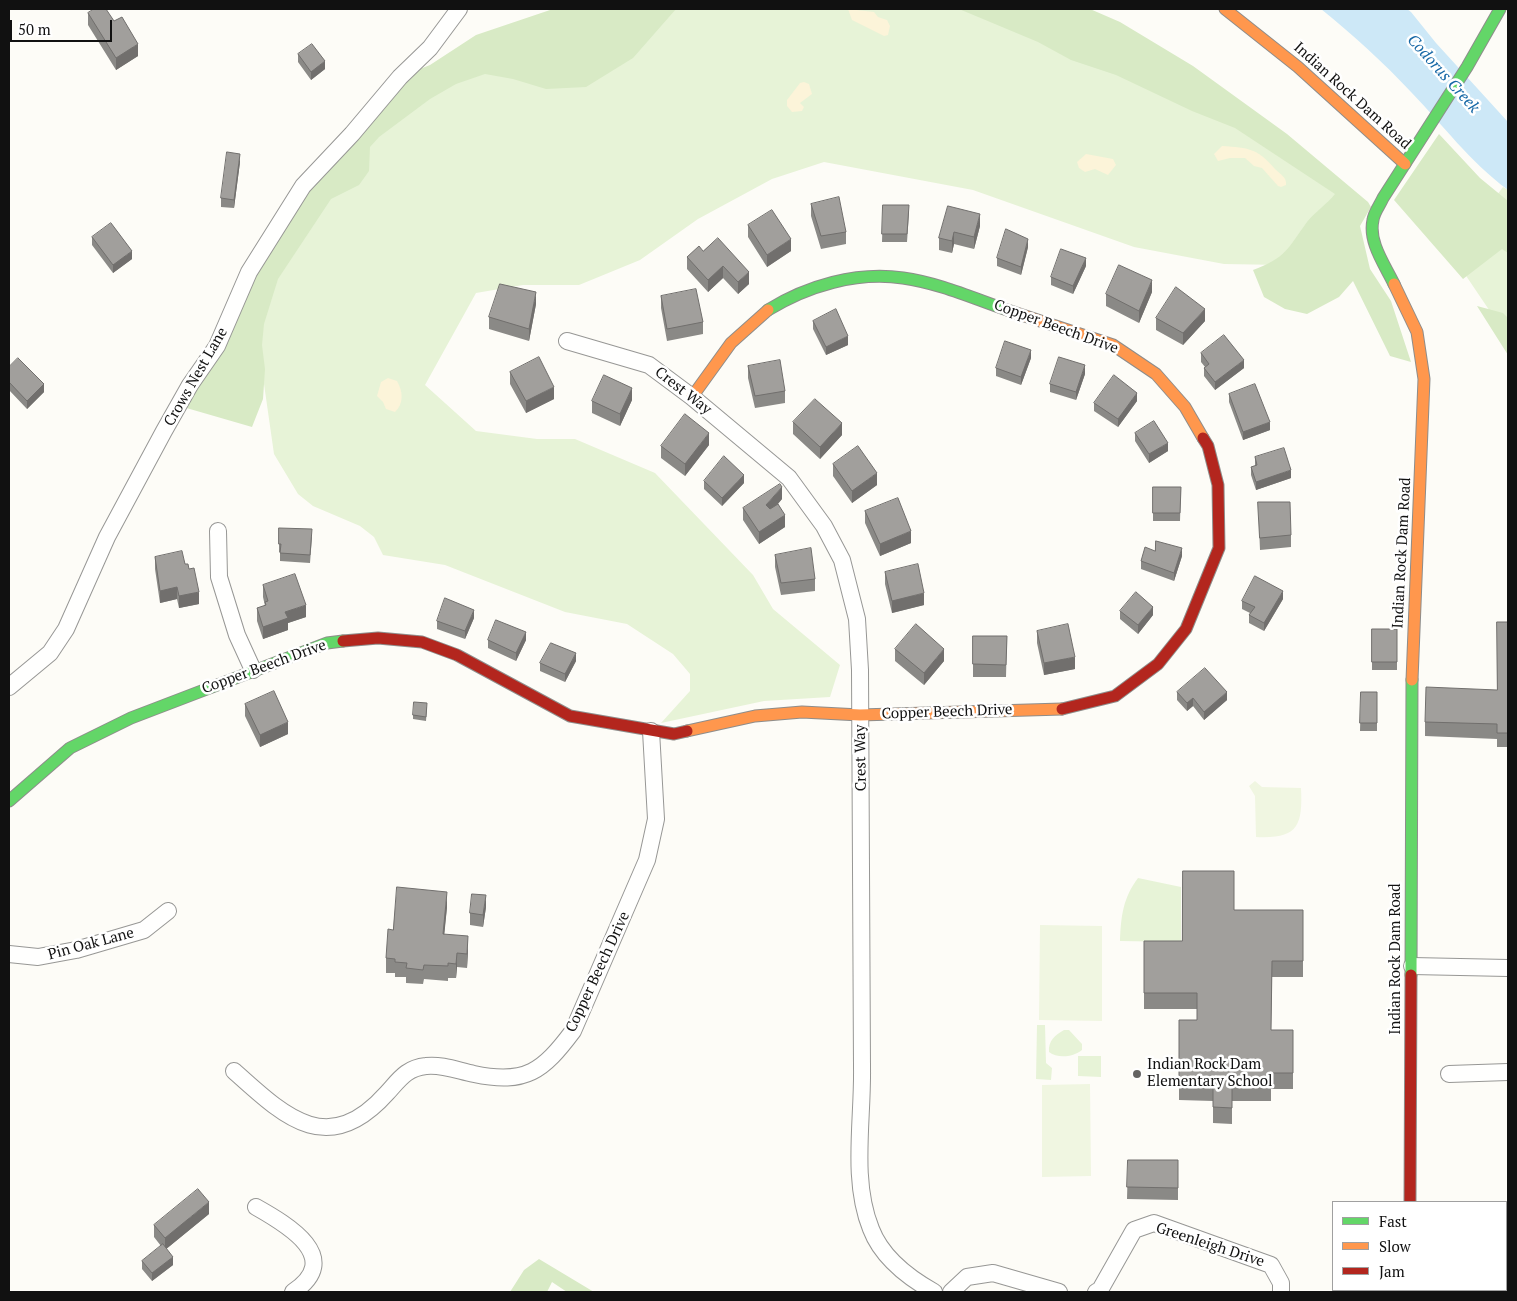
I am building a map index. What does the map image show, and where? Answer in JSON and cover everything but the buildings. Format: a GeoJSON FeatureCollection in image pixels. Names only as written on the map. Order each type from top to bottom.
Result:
{"type":"FeatureCollection","features":[{"type":"Feature","properties":{"kind":"street","name":"Crows Nest Lane"},"geometry":{"type":"LineString","coordinates":[[9,687],[50,653],[66,629],[107,538],[190,385],[217,346],[249,272],[303,186],[370,114],[400,77],[430,48],[459,9]]}},
{"type":"Feature","properties":{"kind":"street","name":"Indian Rock Dam Road"},"geometry":{"type":"LineString","coordinates":[[1225,9],[1298,67],[1405,164],[1383,198],[1373,218],[1372,228],[1377,250],[1417,332],[1424,379],[1412,662],[1410,1201]]}},
{"type":"Feature","properties":{"kind":"street"},"geometry":{"type":"LineString","coordinates":[[1405,164],[1467,67],[1500,9]]}},
{"type":"Feature","properties":{"kind":"street","name":"Copper Beech Drive"},"geometry":{"type":"LineString","coordinates":[[9,801],[70,748],[131,718],[327,643],[378,638],[422,642],[457,656],[570,716],[674,734],[755,716],[802,712],[860,715],[1056,710],[1115,696],[1158,664],[1186,630],[1219,548],[1220,513],[1218,485],[1208,446],[1197,424],[1171,389],[1156,374],[1113,345],[936,286],[903,278],[877,277],[829,282],[799,292],[769,309],[731,343],[692,397]]}},
{"type":"Feature","properties":{"kind":"street","name":"Crest Way"},"geometry":{"type":"LineString","coordinates":[[567,341],[649,365],[692,397],[789,478],[824,526],[842,560],[857,619],[860,715],[862,1078],[860,1179],[871,1230],[887,1256],[904,1272],[934,1292]]}},
{"type":"Feature","properties":{"kind":"street"},"geometry":{"type":"LineString","coordinates":[[218,531],[220,577],[237,635],[253,670]]}},
{"type":"Feature","properties":{"kind":"street","name":"Copper Beech Drive"},"geometry":{"type":"LineString","coordinates":[[234,1071],[284,1115],[311,1126],[332,1127],[364,1116],[401,1076],[412,1069],[427,1066],[509,1079],[530,1074],[544,1064],[558,1051],[573,1030],[648,860],[656,819],[651,731]]}},
{"type":"Feature","properties":{"kind":"street","name":"Pin Oak Lane"},"geometry":{"type":"LineString","coordinates":[[9,954],[38,957],[76,950],[144,930],[168,911]]}},
{"type":"Feature","properties":{"kind":"street"},"geometry":{"type":"LineString","coordinates":[[1412,966],[1508,968]]}},
{"type":"Feature","properties":{"kind":"street"},"geometry":{"type":"LineString","coordinates":[[1448,1074],[1508,1072]]}},
{"type":"Feature","properties":{"kind":"street"},"geometry":{"type":"LineString","coordinates":[[256,1208],[284,1223],[306,1241],[314,1258],[312,1274],[304,1285],[293,1292]]}},
{"type":"Feature","properties":{"kind":"street","name":"Greenleigh Drive"},"geometry":{"type":"LineString","coordinates":[[1096,1292],[1100,1290],[1134,1230],[1154,1223],[1271,1265],[1281,1283],[1281,1292]]}},
{"type":"Feature","properties":{"kind":"street"},"geometry":{"type":"LineString","coordinates":[[951,1292],[967,1277],[992,1274],[1059,1292]]}},
{"type":"Feature","properties":{"kind":"green space"},"geometry":{"type":"Polygon","coordinates":[[[553,9],[676,9],[633,58],[586,87],[546,89],[513,79],[485,74],[456,84],[430,99],[379,137],[370,147],[369,171],[359,185],[331,199],[278,279],[264,324],[262,345],[265,369],[263,399],[252,427],[183,407],[259,258],[352,134],[400,77],[430,65],[476,35],[553,9]]]}},
{"type":"Feature","properties":{"kind":"green space"},"geometry":{"type":"Polygon","coordinates":[[[594,9],[1027,9],[1207,78],[1354,197],[1282,265],[1224,264],[1134,247],[973,190],[824,162],[772,179],[698,219],[640,260],[579,285],[523,285],[476,293],[425,385],[476,431],[537,439],[575,439],[655,473],[753,575],[773,609],[840,665],[830,697],[764,701],[661,723],[690,691],[690,674],[673,654],[627,624],[565,612],[445,565],[383,555],[374,537],[360,526],[313,506],[298,494],[274,454],[256,328],[276,262],[324,192],[409,104],[594,9]]]}},
{"type":"Feature","properties":{"kind":"green space"},"geometry":{"type":"Polygon","coordinates":[[[959,9],[1090,9],[1120,22],[1193,66],[1287,134],[1368,202],[1371,207],[1360,226],[1370,269],[1391,301],[1411,362],[1390,356],[1353,281],[1339,297],[1307,314],[1285,309],[1264,297],[1253,270],[1264,266],[1280,256],[1310,218],[1335,194],[1235,128],[1192,111],[1116,75],[1071,60],[1038,42],[959,9]]]}},
{"type":"Feature","properties":{"kind":"green space"},"geometry":{"type":"Polygon","coordinates":[[[1439,134],[1480,178],[1508,201],[1508,253],[1502,249],[1463,279],[1394,200],[1439,134]]]}},
{"type":"Feature","properties":{"kind":"green space"},"geometry":{"type":"Polygon","coordinates":[[[1503,187],[1508,190],[1508,338],[1452,255],[1503,187]]]}},
{"type":"Feature","properties":{"kind":"green space"},"geometry":{"type":"Polygon","coordinates":[[[1477,306],[1503,313],[1508,318],[1508,355],[1477,306]]]}},
{"type":"Feature","properties":{"kind":"green space"},"geometry":{"type":"Polygon","coordinates":[[[1255,781],[1262,787],[1301,788],[1301,812],[1295,828],[1289,833],[1281,836],[1256,837],[1255,796],[1249,786],[1255,781]]]}},
{"type":"Feature","properties":{"kind":"green space"},"geometry":{"type":"Polygon","coordinates":[[[1138,878],[1181,887],[1181,942],[1120,941],[1121,923],[1126,900],[1138,878]]]}},
{"type":"Feature","properties":{"kind":"green space"},"geometry":{"type":"Polygon","coordinates":[[[1040,925],[1102,926],[1102,1021],[1039,1020],[1040,925]]]}},
{"type":"Feature","properties":{"kind":"green space"},"geometry":{"type":"Polygon","coordinates":[[[1037,1025],[1045,1025],[1046,1063],[1052,1068],[1051,1080],[1036,1079],[1037,1025]]]}},
{"type":"Feature","properties":{"kind":"green space"},"geometry":{"type":"Polygon","coordinates":[[[1064,1030],[1069,1030],[1082,1044],[1082,1050],[1066,1056],[1057,1056],[1049,1052],[1050,1045],[1053,1039],[1064,1030]]]}},
{"type":"Feature","properties":{"kind":"green space"},"geometry":{"type":"Polygon","coordinates":[[[1078,1056],[1101,1056],[1101,1077],[1078,1076],[1078,1056]]]}},
{"type":"Feature","properties":{"kind":"green space"},"geometry":{"type":"Polygon","coordinates":[[[1090,1084],[1091,1176],[1042,1177],[1042,1085],[1090,1084]]]}},
{"type":"Feature","properties":{"kind":"green space"},"geometry":{"type":"Polygon","coordinates":[[[539,1259],[594,1292],[567,1292],[552,1282],[547,1292],[510,1292],[524,1270],[539,1259]]]}},
{"type":"Feature","properties":{"kind":"sand"},"geometry":{"type":"Polygon","coordinates":[[[848,9],[874,12],[878,17],[887,20],[890,26],[888,35],[884,36],[852,20],[848,9]]]}},
{"type":"Feature","properties":{"kind":"sand"},"geometry":{"type":"Polygon","coordinates":[[[800,83],[809,84],[812,94],[800,103],[804,107],[802,111],[792,112],[787,106],[787,100],[800,83]]]}},
{"type":"Feature","properties":{"kind":"sand"},"geometry":{"type":"Polygon","coordinates":[[[1222,146],[1239,147],[1257,153],[1283,176],[1286,185],[1278,186],[1262,168],[1254,166],[1245,158],[1230,158],[1218,161],[1214,154],[1222,146]]]}},
{"type":"Feature","properties":{"kind":"sand"},"geometry":{"type":"Polygon","coordinates":[[[1086,154],[1113,159],[1116,165],[1108,175],[1095,169],[1085,172],[1079,168],[1077,162],[1086,154]]]}},
{"type":"Feature","properties":{"kind":"sand"},"geometry":{"type":"Polygon","coordinates":[[[388,378],[397,381],[401,393],[400,405],[395,412],[386,409],[383,402],[377,396],[381,382],[388,378]]]}},
{"type":"Feature","properties":{"kind":"water","name":"Codorus Creek"},"geometry":{"type":"Polygon","coordinates":[[[1321,9],[1407,9],[1411,12],[1436,43],[1508,122],[1508,190],[1469,155],[1379,59],[1321,9]]]}},
{"type":"Feature","properties":{"kind":"traffic: fast"},"geometry":{"type":"LineString","coordinates":[[1394,284],[1375,245],[1372,228],[1375,214],[1383,198],[1467,67],[1500,9]]}},
{"type":"Feature","properties":{"kind":"traffic: fast"},"geometry":{"type":"LineString","coordinates":[[768,310],[799,294],[833,282],[886,276],[917,280],[958,292],[1013,312]]}},
{"type":"Feature","properties":{"kind":"traffic: fast"},"geometry":{"type":"LineString","coordinates":[[9,801],[70,748],[131,718],[327,643],[343,641]]}},
{"type":"Feature","properties":{"kind":"traffic: fast"},"geometry":{"type":"LineString","coordinates":[[1411,975],[1412,680]]}},
{"type":"Feature","properties":{"kind":"traffic: slow"},"geometry":{"type":"LineString","coordinates":[[1225,9],[1298,67],[1405,164]]}},
{"type":"Feature","properties":{"kind":"traffic: slow"},"geometry":{"type":"LineString","coordinates":[[1394,284],[1417,332],[1424,379],[1412,680]]}},
{"type":"Feature","properties":{"kind":"traffic: slow"},"geometry":{"type":"LineString","coordinates":[[692,397],[731,343],[768,310]]}},
{"type":"Feature","properties":{"kind":"traffic: slow"},"geometry":{"type":"LineString","coordinates":[[1013,312],[1113,345],[1156,374],[1185,407],[1203,438]]}},
{"type":"Feature","properties":{"kind":"traffic: slow"},"geometry":{"type":"LineString","coordinates":[[687,731],[755,716],[802,712],[860,715],[1062,709]]}},
{"type":"Feature","properties":{"kind":"traffic: jam"},"geometry":{"type":"LineString","coordinates":[[1062,709],[1115,696],[1158,664],[1186,629],[1219,548],[1218,485],[1208,446],[1203,438]]}},
{"type":"Feature","properties":{"kind":"traffic: jam"},"geometry":{"type":"LineString","coordinates":[[343,641],[378,638],[422,642],[457,655],[570,716],[674,734],[687,731]]}},
{"type":"Feature","properties":{"kind":"traffic: jam"},"geometry":{"type":"LineString","coordinates":[[1410,1201],[1411,975]]}},
{"type":"Feature","properties":{"kind":"place","name":"Indian Rock Dam Elementary School"},"geometry":{"type":"Point","coordinates":[1137,1074]}}]}
